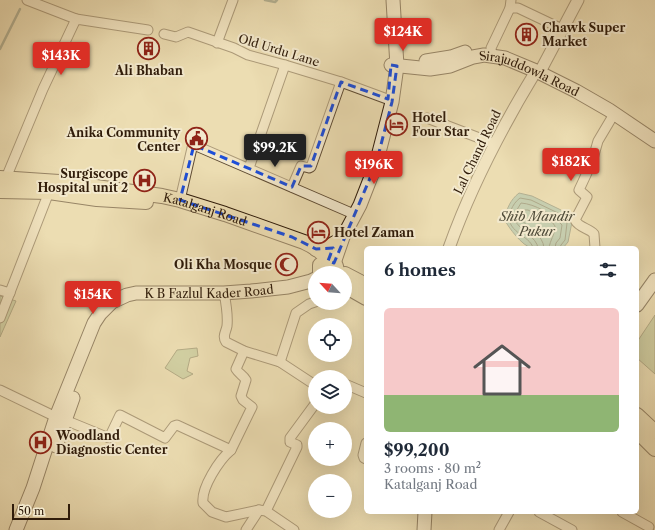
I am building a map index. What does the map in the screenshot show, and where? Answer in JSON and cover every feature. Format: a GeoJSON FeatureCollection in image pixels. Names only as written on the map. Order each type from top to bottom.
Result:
{"type":"FeatureCollection","features":[{"type":"Feature","properties":{"kind":"main road"},"geometry":{"type":"LineString","coordinates":[[330,266],[335,243],[370,163],[388,99],[394,63],[387,0]]}},
{"type":"Feature","properties":{"kind":"main road"},"geometry":{"type":"LineString","coordinates":[[331,266],[343,237],[360,204],[376,164],[392,102],[394,63],[393,0]]}},
{"type":"Feature","properties":{"kind":"main road","name":"Sirajuddowla Road"},"geometry":{"type":"LineString","coordinates":[[394,63],[430,61],[451,57],[478,48],[492,52],[509,53],[593,95],[620,110],[655,134]]}},
{"type":"Feature","properties":{"kind":"main road","name":"Sirajuddowla Road"},"geometry":{"type":"LineString","coordinates":[[538,68],[614,114],[655,141]]}},
{"type":"Feature","properties":{"kind":"main road","name":"Katalganj Road"},"geometry":{"type":"LineString","coordinates":[[3,178],[59,182],[162,196],[180,200],[292,237],[311,245],[316,249],[327,266]]}},
{"type":"Feature","properties":{"kind":"main road","name":"Katalganj Road"},"geometry":{"type":"LineString","coordinates":[[0,191],[49,192],[97,199],[162,205],[206,215],[299,250],[316,258],[325,266]]}},
{"type":"Feature","properties":{"kind":"main road"},"geometry":{"type":"LineString","coordinates":[[316,249],[327,248],[335,243]]}},
{"type":"Feature","properties":{"kind":"main road"},"geometry":{"type":"LineString","coordinates":[[639,301],[655,280]]}},
{"type":"Feature","properties":{"kind":"main road","name":"K B Fazlul Kader Road"},"geometry":{"type":"LineString","coordinates":[[225,296],[288,287],[308,282]]}},
{"type":"Feature","properties":{"kind":"main road","name":"K B Fazlul Kader Road"},"geometry":{"type":"LineString","coordinates":[[24,530],[34,508],[61,419],[90,332],[100,314],[112,302],[127,295],[136,293],[225,296],[289,293],[308,290]]}},
{"type":"Feature","properties":{"kind":"main road"},"geometry":{"type":"LineString","coordinates":[[639,417],[655,432]]}},
{"type":"Feature","properties":{"kind":"main road","name":"K B Fazlul Kader Road"},"geometry":{"type":"LineString","coordinates":[[16,530],[61,419]]}},
{"type":"Feature","properties":{"kind":"main road"},"geometry":{"type":"LineString","coordinates":[[639,433],[655,449]]}},
{"type":"Feature","properties":{"kind":"main road"},"geometry":{"type":"LineString","coordinates":[[424,530],[425,514]]}},
{"type":"Feature","properties":{"kind":"street"},"geometry":{"type":"LineString","coordinates":[[27,0],[76,19],[148,30]]}},
{"type":"Feature","properties":{"kind":"street"},"geometry":{"type":"LineString","coordinates":[[217,43],[233,0]]}},
{"type":"Feature","properties":{"kind":"street"},"geometry":{"type":"LineString","coordinates":[[538,68],[573,0]]}},
{"type":"Feature","properties":{"kind":"street"},"geometry":{"type":"LineString","coordinates":[[538,68],[578,0]]}},
{"type":"Feature","properties":{"kind":"street"},"geometry":{"type":"LineString","coordinates":[[492,52],[510,4],[558,27]]}},
{"type":"Feature","properties":{"kind":"street"},"geometry":{"type":"LineString","coordinates":[[3,178],[76,19]]}},
{"type":"Feature","properties":{"kind":"street","name":"Old Urdu Lane"},"geometry":{"type":"LineString","coordinates":[[164,34],[176,36],[188,32],[234,48],[248,55],[285,64],[388,99]]}},
{"type":"Feature","properties":{"kind":"street"},"geometry":{"type":"LineString","coordinates":[[249,168],[285,64]]}},
{"type":"Feature","properties":{"kind":"street","name":"Lal Chand Road"},"geometry":{"type":"LineString","coordinates":[[450,246],[458,221],[495,144],[508,118],[538,68]]}},
{"type":"Feature","properties":{"kind":"street"},"geometry":{"type":"LineString","coordinates":[[292,187],[301,166],[311,167],[341,82]]}},
{"type":"Feature","properties":{"kind":"street"},"geometry":{"type":"LineString","coordinates":[[595,246],[594,234],[589,229],[580,226],[576,220],[587,197],[579,190],[592,162],[598,141],[614,114]]}},
{"type":"Feature","properties":{"kind":"street"},"geometry":{"type":"LineString","coordinates":[[427,118],[495,144]]}},
{"type":"Feature","properties":{"kind":"street"},"geometry":{"type":"LineString","coordinates":[[180,200],[194,145],[349,212]]}},
{"type":"Feature","properties":{"kind":"street"},"geometry":{"type":"LineString","coordinates":[[0,318],[49,192]]}},
{"type":"Feature","properties":{"kind":"street"},"geometry":{"type":"LineString","coordinates":[[0,290],[10,293]]}},
{"type":"Feature","properties":{"kind":"street"},"geometry":{"type":"LineString","coordinates":[[225,296],[227,326],[224,340],[244,351],[280,362],[308,380]]}},
{"type":"Feature","properties":{"kind":"street"},"geometry":{"type":"LineString","coordinates":[[280,362],[296,313],[308,305]]}},
{"type":"Feature","properties":{"kind":"street"},"geometry":{"type":"LineString","coordinates":[[244,351],[236,369],[244,376],[246,380],[241,396],[243,400],[252,407],[231,450],[215,468],[204,493],[203,503],[212,512],[226,517],[262,510],[294,530]]}},
{"type":"Feature","properties":{"kind":"street"},"geometry":{"type":"LineString","coordinates":[[352,387],[364,392]]}},
{"type":"Feature","properties":{"kind":"street"},"geometry":{"type":"LineString","coordinates":[[0,390],[61,419],[109,438],[120,415],[165,438],[174,426],[177,425],[231,450]]}},
{"type":"Feature","properties":{"kind":"street"},"geometry":{"type":"LineString","coordinates":[[246,530],[262,510],[297,447],[297,445],[290,442],[290,438],[308,414]]}},
{"type":"Feature","properties":{"kind":"street"},"geometry":{"type":"LineString","coordinates":[[499,530],[508,514]]}},
{"type":"Feature","properties":{"kind":"street"},"geometry":{"type":"LineString","coordinates":[[543,514],[572,530]]}},
{"type":"Feature","properties":{"kind":"street"},"geometry":{"type":"LineString","coordinates":[[625,514],[648,528],[655,518]]}},
{"type":"Feature","properties":{"kind":"highlighted area"},"geometry":{"type":"Polygon","coordinates":[[[391,65],[397,66],[392,102],[376,164],[334,263],[328,261],[333,248],[316,249],[292,237],[180,200],[194,145],[292,187],[301,166],[311,166],[341,82],[388,99],[391,65]]]}},
{"type":"Feature","properties":{"kind":"green space"},"geometry":{"type":"Polygon","coordinates":[[[0,296],[16,301],[0,337],[0,296]]]}},
{"type":"Feature","properties":{"kind":"green space"},"geometry":{"type":"Polygon","coordinates":[[[655,315],[655,374],[639,360],[639,339],[655,315]]]}},
{"type":"Feature","properties":{"kind":"green space"},"geometry":{"type":"Polygon","coordinates":[[[197,348],[198,356],[190,358],[187,371],[193,374],[183,379],[165,368],[177,350],[197,348]]]}},
{"type":"Feature","properties":{"kind":"water","name":"Shib Mandir Pukur"},"geometry":{"type":"Polygon","coordinates":[[[519,193],[532,196],[561,210],[572,222],[568,242],[565,246],[527,246],[512,232],[504,219],[511,202],[519,193]]]}},
{"type":"Feature","properties":{"kind":"waterway"},"geometry":{"type":"LineString","coordinates":[[265,0],[275,2],[277,0]]}},
{"type":"Feature","properties":{"kind":"waterway"},"geometry":{"type":"LineString","coordinates":[[0,49],[20,9]]}},
{"type":"Feature","properties":{"kind":"place","name":"Chawk Super Market"},"geometry":{"type":"Point","coordinates":[527,34]}},
{"type":"Feature","properties":{"kind":"place","name":"Ali Bhaban"},"geometry":{"type":"Point","coordinates":[149,49]}},
{"type":"Feature","properties":{"kind":"place","name":"Hotel Four Star"},"geometry":{"type":"Point","coordinates":[396,124]}},
{"type":"Feature","properties":{"kind":"place","name":"Anika Community Center"},"geometry":{"type":"Point","coordinates":[196,139]}},
{"type":"Feature","properties":{"kind":"place","name":"Surgiscope Hospital unit 2"},"geometry":{"type":"Point","coordinates":[144,180]}},
{"type":"Feature","properties":{"kind":"place","name":"Hotel Zaman"},"geometry":{"type":"Point","coordinates":[319,232]}},
{"type":"Feature","properties":{"kind":"place","name":"Oli Kha Mosque"},"geometry":{"type":"Point","coordinates":[287,264]}},
{"type":"Feature","properties":{"kind":"place","name":"Woodland Diagnostic Center"},"geometry":{"type":"Point","coordinates":[40,442]}}]}
